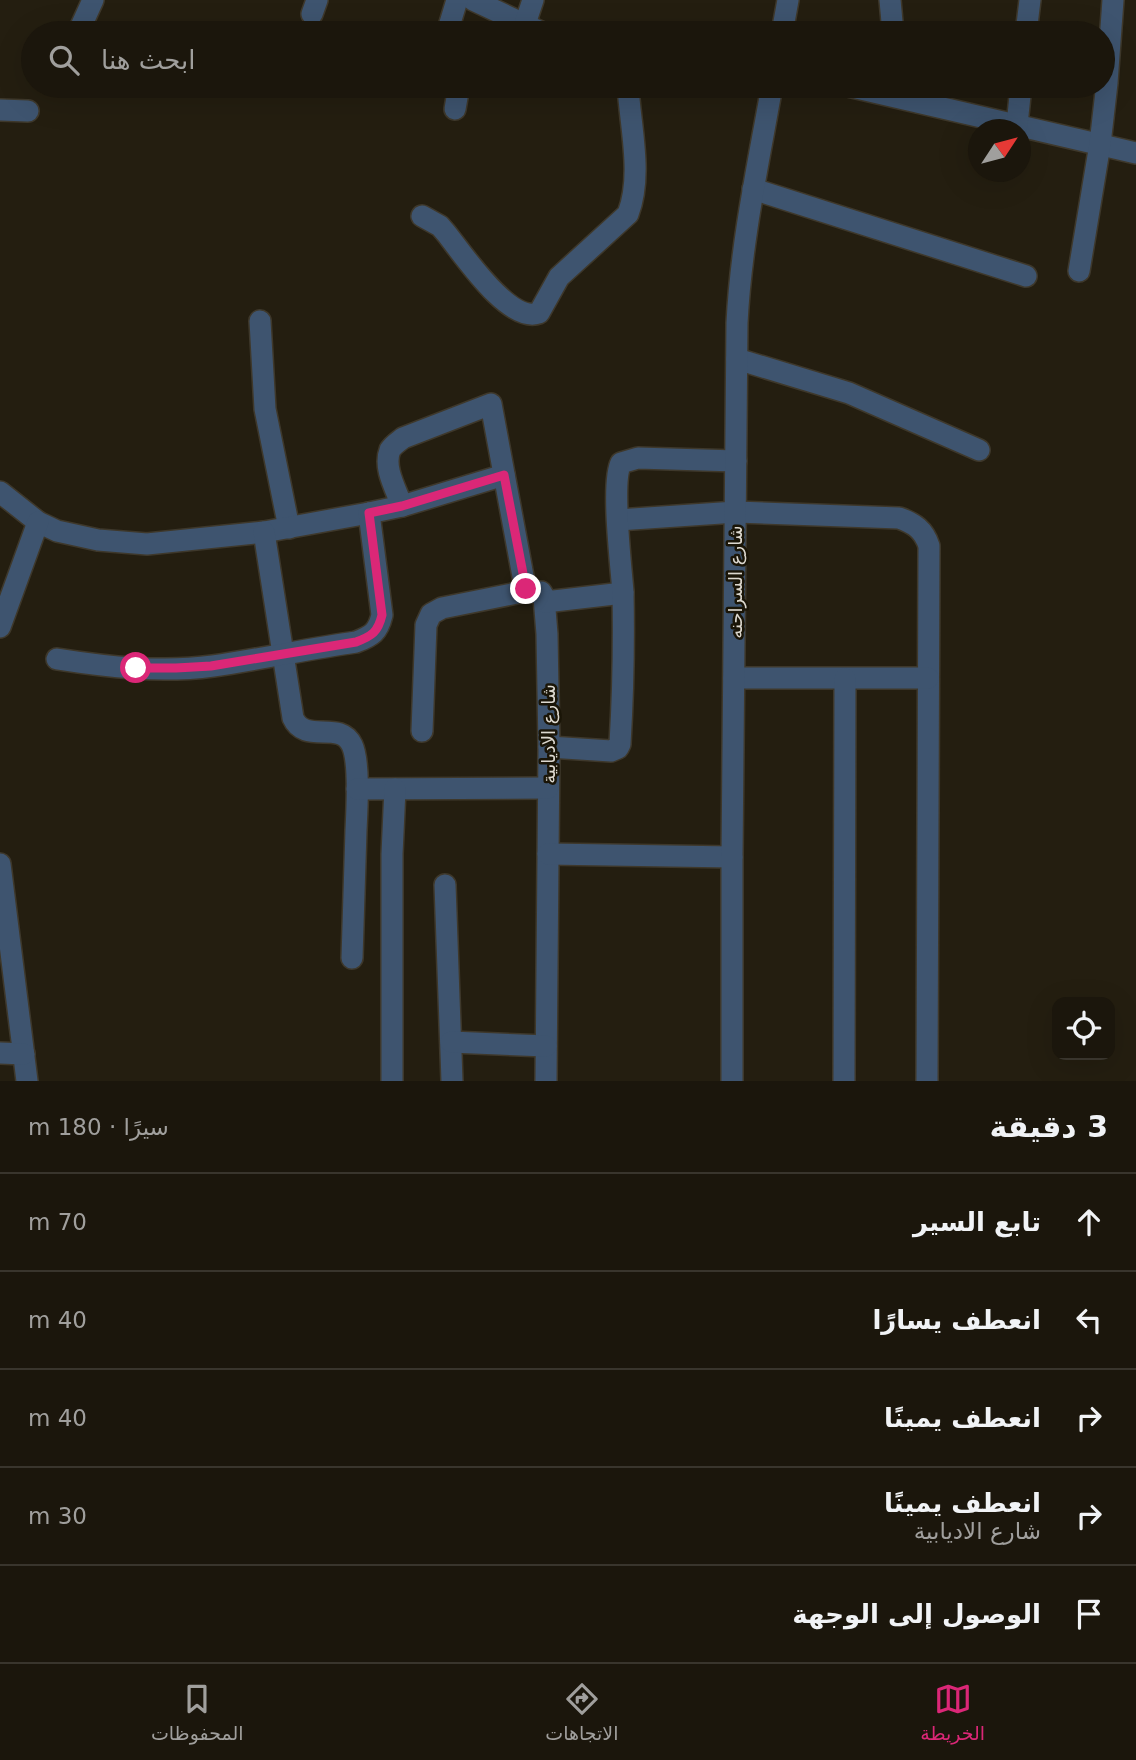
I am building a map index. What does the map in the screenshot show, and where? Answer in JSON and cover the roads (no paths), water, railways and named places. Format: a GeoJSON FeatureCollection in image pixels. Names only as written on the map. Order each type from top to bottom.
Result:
{"type":"FeatureCollection","features":[{"type":"Feature","properties":{"kind":"street"},"geometry":{"type":"LineString","coordinates":[[83,21],[93,0]]}},
{"type":"Feature","properties":{"kind":"street"},"geometry":{"type":"LineString","coordinates":[[451,21],[457,0]]}},
{"type":"Feature","properties":{"kind":"street"},"geometry":{"type":"LineString","coordinates":[[473,0],[517,21]]}},
{"type":"Feature","properties":{"kind":"street"},"geometry":{"type":"LineString","coordinates":[[533,0],[534,21]]}},
{"type":"Feature","properties":{"kind":"street"},"geometry":{"type":"LineString","coordinates":[[784,21],[788,0]]}},
{"type":"Feature","properties":{"kind":"street"},"geometry":{"type":"LineString","coordinates":[[890,0],[892,21]]}},
{"type":"Feature","properties":{"kind":"street"},"geometry":{"type":"LineString","coordinates":[[1027,21],[1030,0]]}},
{"type":"Feature","properties":{"kind":"street"},"geometry":{"type":"LineString","coordinates":[[1111,21],[1113,0]]}},
{"type":"Feature","properties":{"kind":"street"},"geometry":{"type":"LineString","coordinates":[[455,109],[457,98]]}},
{"type":"Feature","properties":{"kind":"street"},"geometry":{"type":"LineString","coordinates":[[422,216],[440,226],[504,301],[518,311],[531,315],[539,313],[559,277],[622,221],[634,201],[636,180],[629,98]]}},
{"type":"Feature","properties":{"kind":"street","name":"شارع السراحنه"},"geometry":{"type":"LineString","coordinates":[[732,1081],[739,288],[744,238],[770,98]]}},
{"type":"Feature","properties":{"kind":"street"},"geometry":{"type":"LineString","coordinates":[[921,98],[996,119]]}},
{"type":"Feature","properties":{"kind":"street"},"geometry":{"type":"LineString","coordinates":[[1018,119],[1020,98]]}},
{"type":"Feature","properties":{"kind":"street"},"geometry":{"type":"LineString","coordinates":[[1079,271],[1105,98]]}},
{"type":"Feature","properties":{"kind":"street"},"geometry":{"type":"LineString","coordinates":[[0,110],[28,111]]}},
{"type":"Feature","properties":{"kind":"street"},"geometry":{"type":"LineString","coordinates":[[1031,128],[1136,153]]}},
{"type":"Feature","properties":{"kind":"street"},"geometry":{"type":"LineString","coordinates":[[753,189],[1026,276]]}},
{"type":"Feature","properties":{"kind":"street"},"geometry":{"type":"LineString","coordinates":[[260,321],[265,409],[289,528]]}},
{"type":"Feature","properties":{"kind":"street"},"geometry":{"type":"LineString","coordinates":[[737,359],[849,393],[979,450]]}},
{"type":"Feature","properties":{"kind":"street","name":"شارع الاديابية"},"geometry":{"type":"LineString","coordinates":[[402,506],[388,469],[389,452],[393,446],[403,438],[491,404],[525,587],[536,596],[547,634],[549,747],[546,1081]]}},
{"type":"Feature","properties":{"kind":"street"},"geometry":{"type":"LineString","coordinates":[[549,747],[611,751],[620,744],[623,707],[622,593],[617,470],[621,463],[638,458],[736,461]]}},
{"type":"Feature","properties":{"kind":"street"},"geometry":{"type":"LineString","coordinates":[[1,496],[38,522],[57,531],[98,540],[147,544],[264,532],[369,513],[402,506],[504,475]]}},
{"type":"Feature","properties":{"kind":"street"},"geometry":{"type":"LineString","coordinates":[[618,520],[736,512],[899,518],[909,522],[926,536],[929,546],[926,1081]]}},
{"type":"Feature","properties":{"kind":"street"},"geometry":{"type":"LineString","coordinates":[[57,659],[136,668],[211,666],[356,642],[369,637],[379,628],[382,615],[369,513]]}},
{"type":"Feature","properties":{"kind":"street"},"geometry":{"type":"LineString","coordinates":[[0,627],[38,522]]}},
{"type":"Feature","properties":{"kind":"street"},"geometry":{"type":"LineString","coordinates":[[264,532],[293,718],[296,725],[304,731],[342,734],[353,746],[357,789],[352,958]]}},
{"type":"Feature","properties":{"kind":"street"},"geometry":{"type":"LineString","coordinates":[[422,731],[426,625],[431,614],[442,608],[536,596],[622,593]]}},
{"type":"Feature","properties":{"kind":"street"},"geometry":{"type":"LineString","coordinates":[[734,678],[928,678]]}},
{"type":"Feature","properties":{"kind":"street"},"geometry":{"type":"LineString","coordinates":[[844,1081],[845,679]]}},
{"type":"Feature","properties":{"kind":"street"},"geometry":{"type":"LineString","coordinates":[[357,789],[548,788]]}},
{"type":"Feature","properties":{"kind":"street"},"geometry":{"type":"LineString","coordinates":[[392,1081],[392,854],[395,789]]}},
{"type":"Feature","properties":{"kind":"street"},"geometry":{"type":"LineString","coordinates":[[548,854],[732,857]]}},
{"type":"Feature","properties":{"kind":"street"},"geometry":{"type":"LineString","coordinates":[[0,864],[27,1081]]}},
{"type":"Feature","properties":{"kind":"street"},"geometry":{"type":"LineString","coordinates":[[445,885],[452,1081]]}},
{"type":"Feature","properties":{"kind":"street"},"geometry":{"type":"LineString","coordinates":[[451,1042],[546,1046]]}},
{"type":"Feature","properties":{"kind":"street"},"geometry":{"type":"LineString","coordinates":[[0,1053],[24,1054]]}}]}
